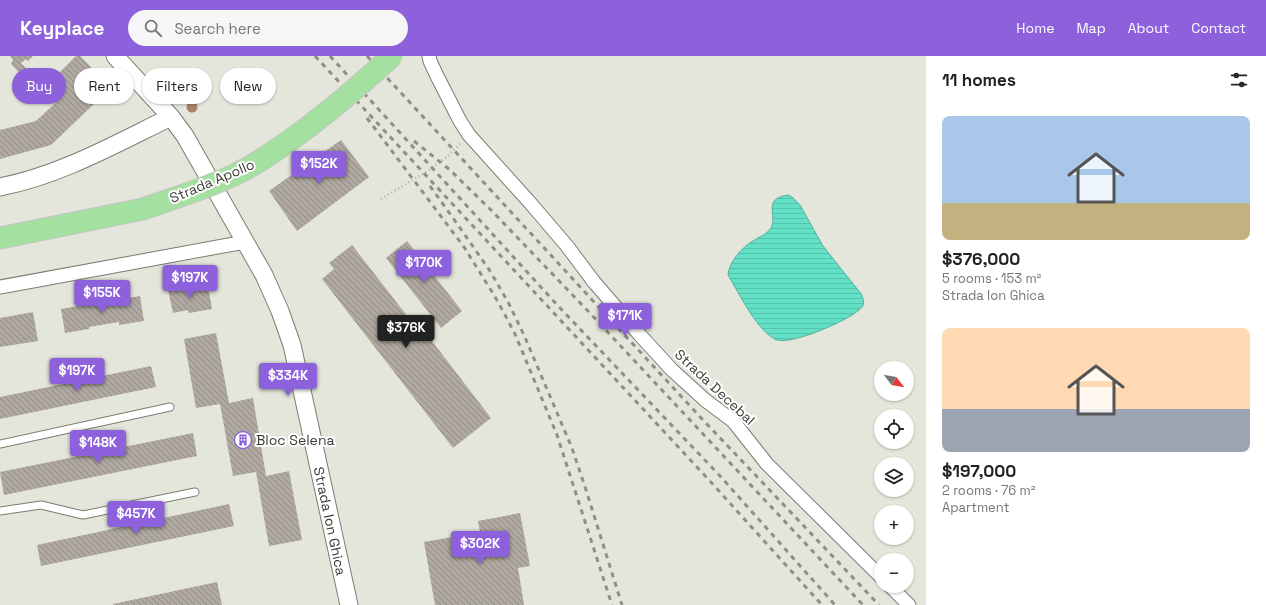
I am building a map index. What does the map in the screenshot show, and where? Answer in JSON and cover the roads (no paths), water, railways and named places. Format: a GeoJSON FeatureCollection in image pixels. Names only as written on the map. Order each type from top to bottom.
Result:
{"type":"FeatureCollection","features":[{"type":"Feature","properties":{"kind":"main road","name":"Strada Apollo"},"geometry":{"type":"LineString","coordinates":[[0,238],[143,209],[207,186],[235,174],[261,160],[310,127],[392,56]]}},
{"type":"Feature","properties":{"kind":"street","name":"Strada Ion Ghica"},"geometry":{"type":"LineString","coordinates":[[115,56],[171,117],[185,136],[219,193],[264,275],[280,311],[292,345],[348,605]]}},
{"type":"Feature","properties":{"kind":"street","name":"Strada Decebal"},"geometry":{"type":"LineString","coordinates":[[429,56],[437,76],[460,121],[469,135],[567,246],[594,282],[672,370],[705,400],[733,421],[766,464],[874,570]]}},
{"type":"Feature","properties":{"kind":"street"},"geometry":{"type":"LineString","coordinates":[[0,187],[17,184],[60,170],[171,117]]}},
{"type":"Feature","properties":{"kind":"street"},"geometry":{"type":"LineString","coordinates":[[0,287],[245,242]]}},
{"type":"Feature","properties":{"kind":"street"},"geometry":{"type":"LineString","coordinates":[[897,593],[909,605]]}},
{"type":"Feature","properties":{"kind":"lane"},"geometry":{"type":"LineString","coordinates":[[0,444],[170,407]]}},
{"type":"Feature","properties":{"kind":"lane"},"geometry":{"type":"LineString","coordinates":[[0,511],[41,505],[83,515],[195,492]]}},
{"type":"Feature","properties":{"kind":"railway"},"geometry":{"type":"LineString","coordinates":[[315,56],[709,480],[822,605]]}},
{"type":"Feature","properties":{"kind":"railway"},"geometry":{"type":"LineString","coordinates":[[330,56],[560,308],[721,477],[835,605]]}},
{"type":"Feature","properties":{"kind":"railway"},"geometry":{"type":"LineString","coordinates":[[367,56],[703,420],[879,605]]}},
{"type":"Feature","properties":{"kind":"railway"},"geometry":{"type":"LineString","coordinates":[[367,118],[464,247],[494,295],[515,334],[557,435],[612,605]]}},
{"type":"Feature","properties":{"kind":"railway"},"geometry":{"type":"LineString","coordinates":[[414,141],[450,170],[491,210],[587,310],[863,605]]}},
{"type":"Feature","properties":{"kind":"railway"},"geometry":{"type":"LineString","coordinates":[[430,186],[490,271],[508,302],[524,335],[572,448],[622,605]]}},
{"type":"Feature","properties":{"kind":"place","name":"Bloc Selena"},"geometry":{"type":"Point","coordinates":[243,440]}}]}
